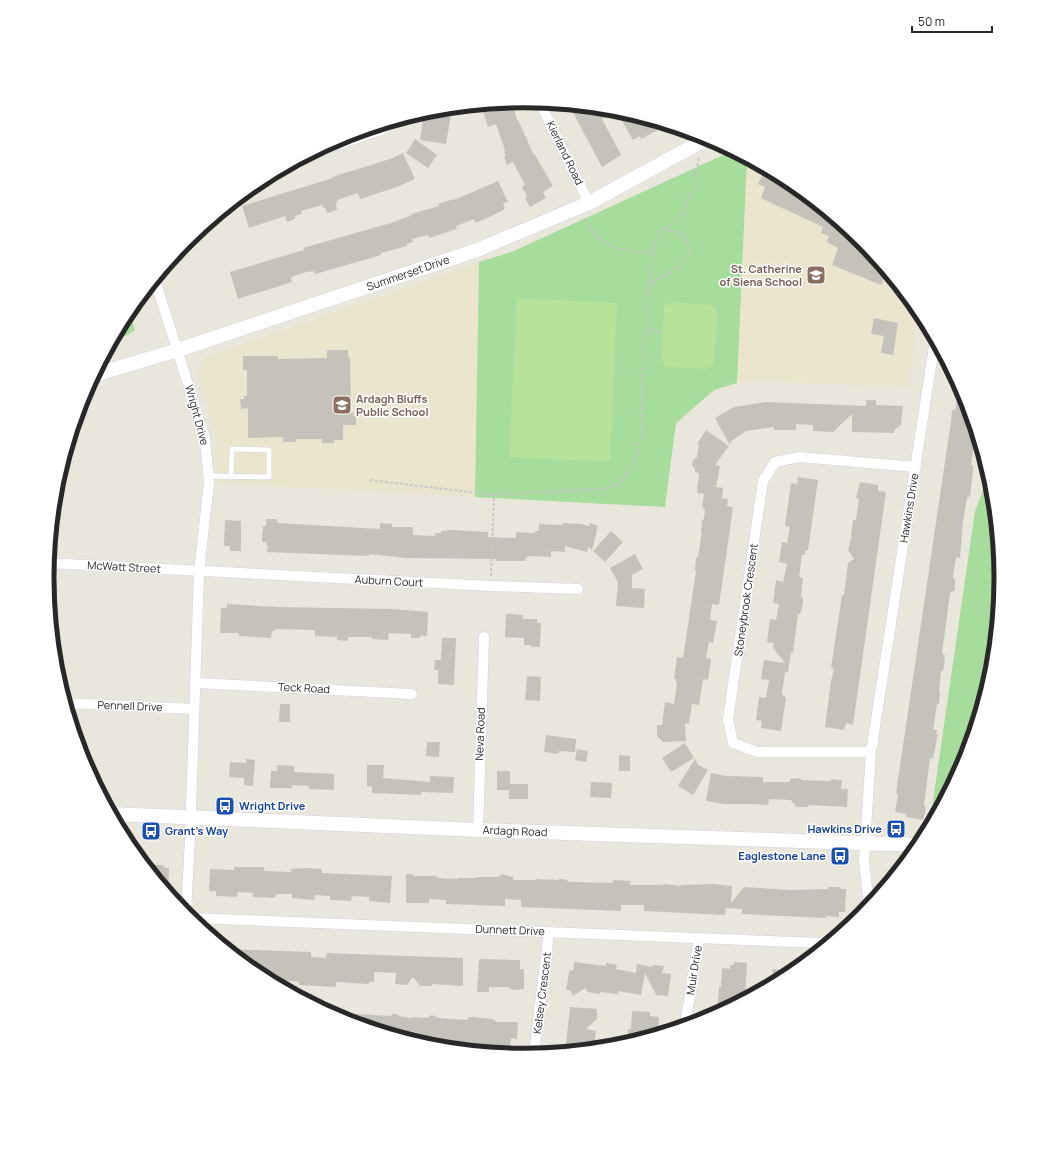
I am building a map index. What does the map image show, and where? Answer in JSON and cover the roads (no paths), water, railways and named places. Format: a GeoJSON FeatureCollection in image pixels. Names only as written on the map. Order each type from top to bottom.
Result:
{"type":"FeatureCollection","features":[{"type":"Feature","properties":{"kind":"street","name":"Kierland Road"},"geometry":{"type":"LineString","coordinates":[[542,109],[584,206]]}},
{"type":"Feature","properties":{"kind":"street","name":"Summerset Drive"},"geometry":{"type":"LineString","coordinates":[[101,372],[178,350],[477,250],[584,206],[700,143]]}},
{"type":"Feature","properties":{"kind":"street","name":"Wright Drive"},"geometry":{"type":"LineString","coordinates":[[157,285],[205,438],[208,476],[199,572],[190,817]]}},
{"type":"Feature","properties":{"kind":"street","name":"Hawkins Drive"},"geometry":{"type":"LineString","coordinates":[[864,843],[871,752],[934,348]]}},
{"type":"Feature","properties":{"kind":"street","name":"Stoneybrook Crescent"},"geometry":{"type":"LineString","coordinates":[[871,752],[757,752],[733,743],[728,719],[763,481],[775,462],[799,457],[916,467]]}},
{"type":"Feature","properties":{"kind":"street","name":"McWatt Street"},"geometry":{"type":"LineString","coordinates":[[54,563],[199,572]]}},
{"type":"Feature","properties":{"kind":"street","name":"Auburn Court"},"geometry":{"type":"LineString","coordinates":[[199,572],[578,589]]}},
{"type":"Feature","properties":{"kind":"street","name":"Neva Road"},"geometry":{"type":"LineString","coordinates":[[478,830],[484,637]]}},
{"type":"Feature","properties":{"kind":"street","name":"Teck Road"},"geometry":{"type":"LineString","coordinates":[[196,683],[412,694]]}},
{"type":"Feature","properties":{"kind":"street","name":"Pennell Drive"},"geometry":{"type":"LineString","coordinates":[[71,703],[194,709]]}},
{"type":"Feature","properties":{"kind":"street","name":"Ardagh Road"},"geometry":{"type":"LineString","coordinates":[[118,814],[478,830],[911,845]]}},
{"type":"Feature","properties":{"kind":"street"},"geometry":{"type":"LineString","coordinates":[[187,904],[190,817]]}},
{"type":"Feature","properties":{"kind":"street"},"geometry":{"type":"LineString","coordinates":[[864,843],[864,861],[868,897]]}},
{"type":"Feature","properties":{"kind":"street","name":"Dunnett Drive"},"geometry":{"type":"LineString","coordinates":[[201,918],[820,943]]}},
{"type":"Feature","properties":{"kind":"street","name":"Kelsey Crescent"},"geometry":{"type":"LineString","coordinates":[[535,1048],[549,932]]}},
{"type":"Feature","properties":{"kind":"street","name":"Muir Drive"},"geometry":{"type":"LineString","coordinates":[[686,1019],[699,938]]}},
{"type":"Feature","properties":{"kind":"lane"},"geometry":{"type":"LineString","coordinates":[[208,476],[231,477],[269,477],[269,450],[232,449],[231,477]]}},
{"type":"Feature","properties":{"kind":"place","name":"St. Catherine of Siena School"},"geometry":{"type":"Point","coordinates":[816,275]}},
{"type":"Feature","properties":{"kind":"place","name":"Ardagh Bluffs Public School"},"geometry":{"type":"Point","coordinates":[342,405]}},
{"type":"Feature","properties":{"kind":"place","name":"Wright Drive"},"geometry":{"type":"Point","coordinates":[225,806]}},
{"type":"Feature","properties":{"kind":"place","name":"Hawkins Drive"},"geometry":{"type":"Point","coordinates":[896,829]}},
{"type":"Feature","properties":{"kind":"place","name":"Grant's Way"},"geometry":{"type":"Point","coordinates":[151,831]}},
{"type":"Feature","properties":{"kind":"place","name":"Eaglestone Lane"},"geometry":{"type":"Point","coordinates":[840,856]}}]}
